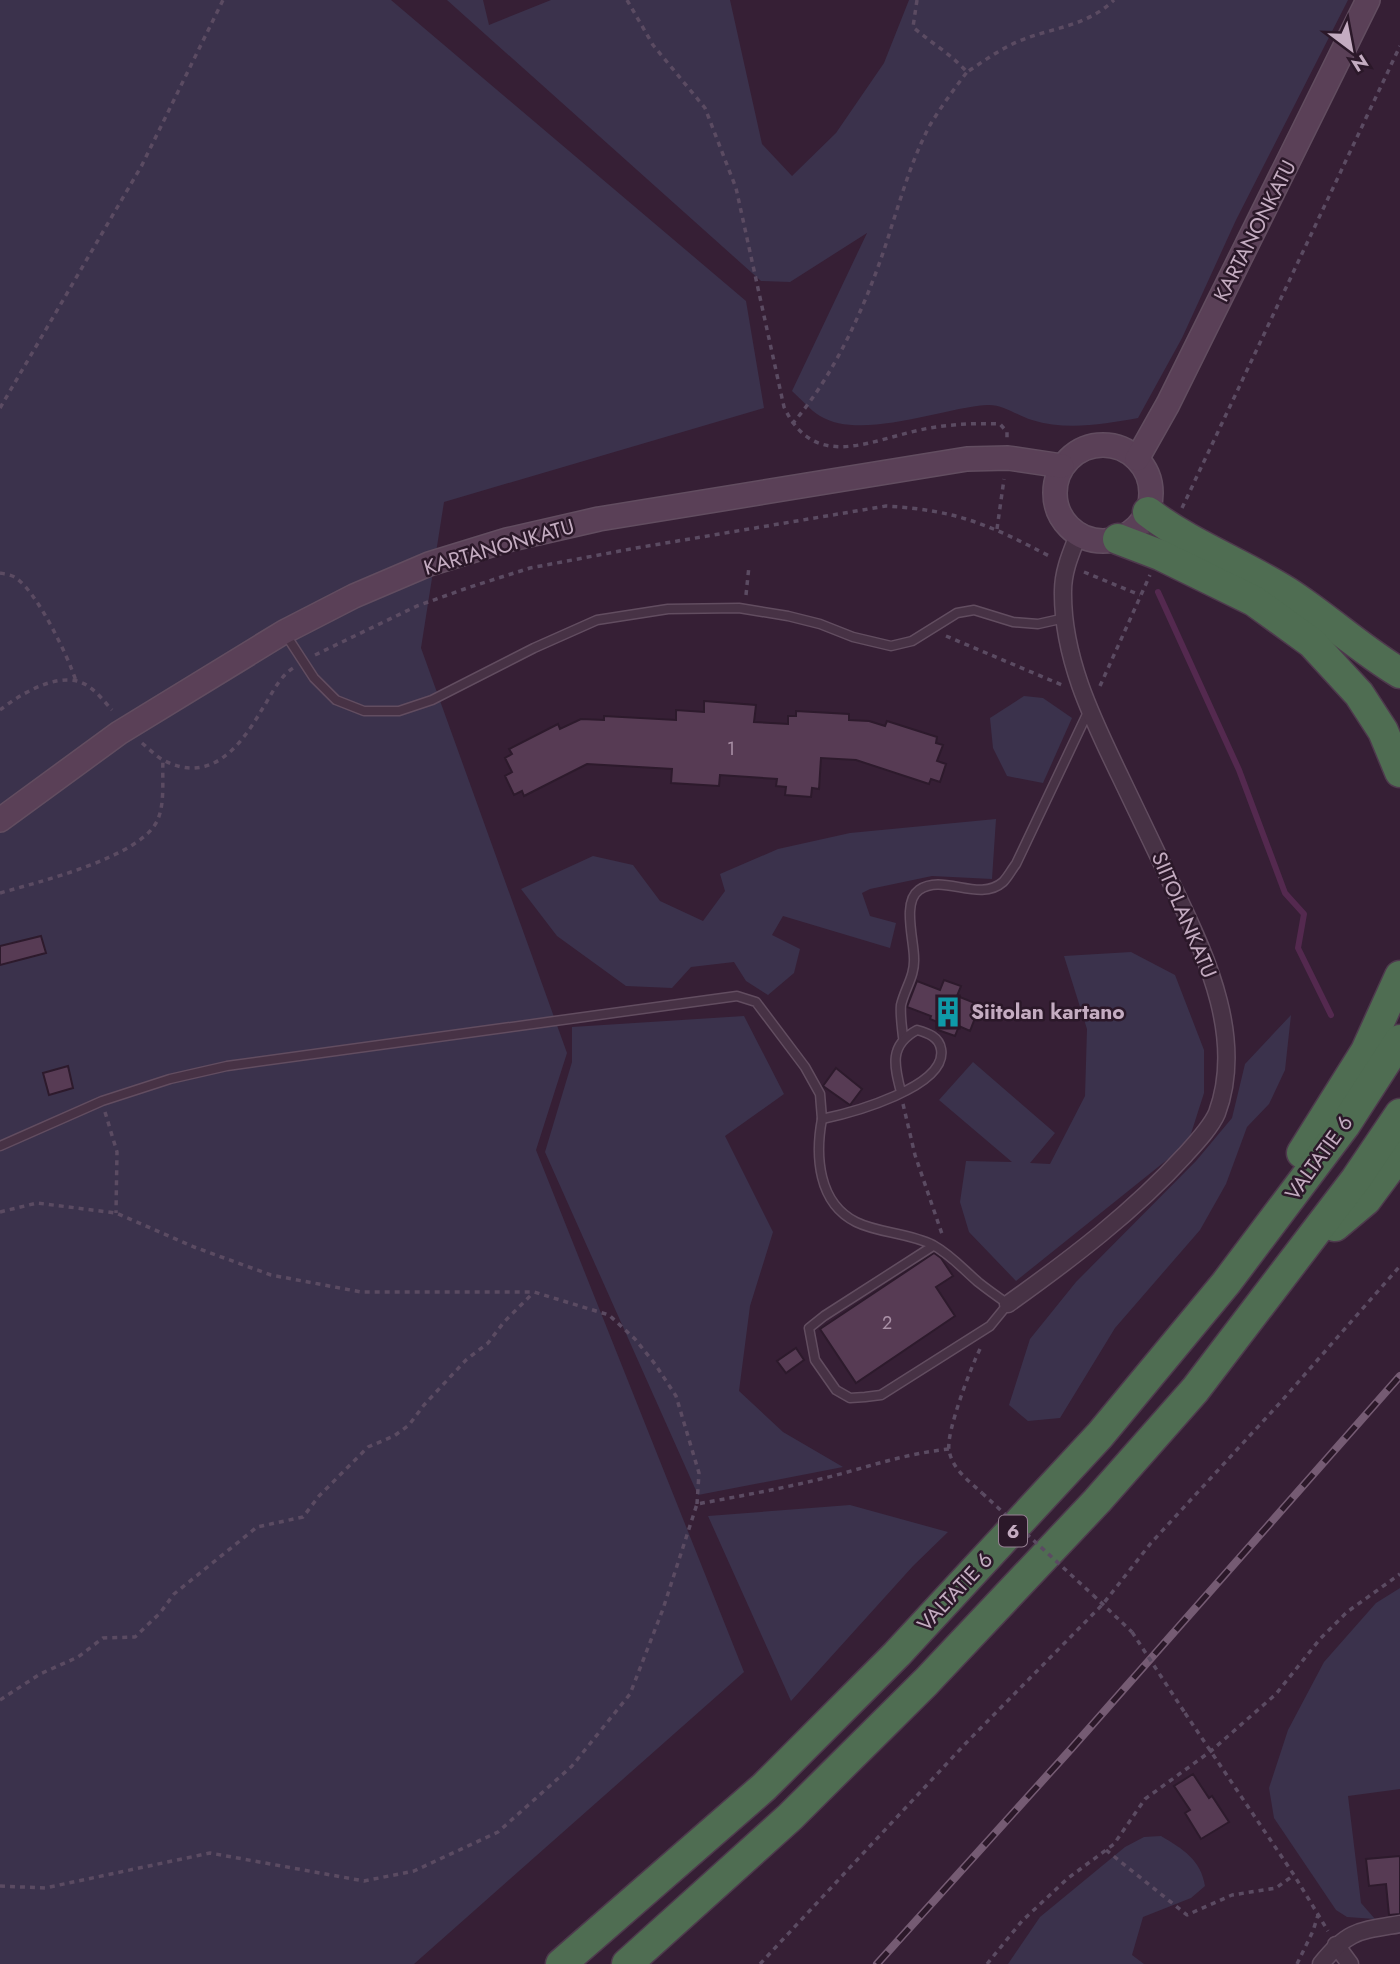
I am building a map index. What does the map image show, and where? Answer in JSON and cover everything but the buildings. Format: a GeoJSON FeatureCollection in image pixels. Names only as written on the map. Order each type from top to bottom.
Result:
{"type":"FeatureCollection","features":[{"type":"Feature","properties":{"kind":"highway"},"geometry":{"type":"LineString","coordinates":[[1148,512],[1166,542],[1312,643],[1359,694],[1383,731],[1400,772]]}},
{"type":"Feature","properties":{"kind":"highway"},"geometry":{"type":"LineString","coordinates":[[1118,539],[1166,542],[1287,592],[1400,673]]}},
{"type":"Feature","properties":{"kind":"highway"},"geometry":{"type":"LineString","coordinates":[[1100,1435],[1294,1166],[1366,1051],[1400,976]]}},
{"type":"Feature","properties":{"kind":"highway","name":"VALTATIE 6"},"geometry":{"type":"LineString","coordinates":[[561,1964],[764,1787],[897,1654],[1100,1435],[1234,1272],[1345,1125],[1400,1040]]}},
{"type":"Feature","properties":{"kind":"highway","name":"VALTATIE 6"},"geometry":{"type":"LineString","coordinates":[[626,1964],[790,1817],[926,1682],[1097,1501],[1195,1390],[1356,1179],[1400,1114]]}},
{"type":"Feature","properties":{"kind":"highway"},"geometry":{"type":"LineString","coordinates":[[1292,1262],[1366,1200],[1400,1154]]}},
{"type":"Feature","properties":{"kind":"main road","name":"KARTANONKATU"},"geometry":{"type":"LineString","coordinates":[[1137,459],[1175,391],[1368,0]]}},
{"type":"Feature","properties":{"kind":"main road"},"geometry":{"type":"LineString","coordinates":[[1106,444],[1123,449],[1137,459],[1146,470],[1151,498],[1148,512],[1136,528],[1118,539],[1091,541],[1078,535],[1064,522],[1055,505],[1055,485],[1062,466],[1074,454],[1089,446],[1106,444]]}},
{"type":"Feature","properties":{"kind":"main road","name":"KARTANONKATU"},"geometry":{"type":"LineString","coordinates":[[0,820],[119,733],[284,632],[354,596],[429,564],[507,540],[598,519],[967,459],[1008,458],[1062,466]]}},
{"type":"Feature","properties":{"kind":"street","name":"SIITOLANKATU"},"geometry":{"type":"LineString","coordinates":[[1008,1304],[1102,1234],[1160,1183],[1196,1143],[1217,1114],[1225,1076],[1226,1036],[1216,990],[1198,939],[1089,711],[1074,669],[1062,590],[1066,565],[1078,535]]}},
{"type":"Feature","properties":{"kind":"street"},"geometry":{"type":"LineString","coordinates":[[1321,1964],[1336,1945],[1357,1931],[1400,1924]]}},
{"type":"Feature","properties":{"kind":"street"},"geometry":{"type":"LineString","coordinates":[[1336,1945],[1350,1964]]}},
{"type":"Feature","properties":{"kind":"lane"},"geometry":{"type":"LineString","coordinates":[[284,632],[314,678],[336,700],[364,712],[400,711],[432,700],[534,648],[597,620],[668,609],[744,609],[820,624],[853,637],[891,646],[912,641],[957,613],[974,610],[1013,622],[1038,624],[1065,618]]}},
{"type":"Feature","properties":{"kind":"lane"},"geometry":{"type":"LineString","coordinates":[[901,1092],[895,1070],[897,1051],[903,1038],[901,1007],[913,976],[911,899],[919,890],[935,885],[985,890],[1003,882],[1016,864],[1089,711]]}},
{"type":"Feature","properties":{"kind":"lane"},"geometry":{"type":"LineString","coordinates":[[0,1146],[102,1101],[170,1079],[227,1066],[737,996],[756,1002],[805,1067],[820,1094],[822,1119],[818,1157],[825,1188],[835,1207],[857,1222],[918,1238],[951,1255],[978,1281],[1008,1304],[990,1326],[881,1395],[850,1398],[836,1390],[816,1360],[809,1328],[933,1246]]}},
{"type":"Feature","properties":{"kind":"lane"},"geometry":{"type":"LineString","coordinates":[[822,1119],[848,1114],[920,1084],[934,1073],[942,1060],[941,1046],[931,1034],[917,1030],[903,1038]]}},
{"type":"Feature","properties":{"kind":"path"},"geometry":{"type":"LineString","coordinates":[[0,408],[142,165],[223,0]]}},
{"type":"Feature","properties":{"kind":"path"},"geometry":{"type":"LineString","coordinates":[[627,0],[653,45],[705,108],[736,188],[784,407],[792,424],[807,439],[842,447],[929,428],[972,423],[1000,424]]}},
{"type":"Feature","properties":{"kind":"path"},"geometry":{"type":"LineString","coordinates":[[917,0],[913,27],[954,58],[967,72]]}},
{"type":"Feature","properties":{"kind":"path"},"geometry":{"type":"LineString","coordinates":[[792,424],[841,354],[877,267],[915,159],[930,126],[967,72],[998,51],[1021,40],[1056,31],[1102,12],[1114,0]]}},
{"type":"Feature","properties":{"kind":"path"},"geometry":{"type":"LineString","coordinates":[[1089,711],[1140,595],[1400,46]]}},
{"type":"Feature","properties":{"kind":"path"},"geometry":{"type":"LineString","coordinates":[[140,741],[163,760],[189,768],[207,766],[227,757],[242,742],[277,685],[288,671],[302,662],[417,607],[530,568],[886,506],[925,508],[964,517],[997,529],[1066,565],[1140,595]]}},
{"type":"Feature","properties":{"kind":"path"},"geometry":{"type":"LineString","coordinates":[[744,609],[750,566]]}},
{"type":"Feature","properties":{"kind":"path"},"geometry":{"type":"LineString","coordinates":[[0,573],[15,578],[35,600],[70,662],[76,681]]}},
{"type":"Feature","properties":{"kind":"path"},"geometry":{"type":"LineString","coordinates":[[932,629],[1083,694]]}},
{"type":"Feature","properties":{"kind":"path"},"geometry":{"type":"LineString","coordinates":[[0,710],[17,697],[44,684],[76,681],[93,690],[112,710]]}},
{"type":"Feature","properties":{"kind":"path"},"geometry":{"type":"LineString","coordinates":[[0,893],[55,878],[120,853],[150,834],[159,819],[162,805],[163,760]]}},
{"type":"Feature","properties":{"kind":"path"},"geometry":{"type":"LineString","coordinates":[[901,1092],[915,1155],[951,1255]]}},
{"type":"Feature","properties":{"kind":"path"},"geometry":{"type":"LineString","coordinates":[[102,1101],[117,1152],[116,1213]]}},
{"type":"Feature","properties":{"kind":"path"},"geometry":{"type":"LineString","coordinates":[[0,1212],[37,1203],[116,1213],[194,1247],[271,1275],[361,1292],[534,1292],[609,1315],[635,1339],[655,1363],[676,1396],[699,1473],[697,1504],[663,1609],[630,1693],[572,1766],[498,1832],[414,1871],[364,1881],[210,1853],[45,1888],[0,1886]]}},
{"type":"Feature","properties":{"kind":"path"},"geometry":{"type":"LineString","coordinates":[[760,1964],[966,1743],[1103,1604],[1151,1543],[1278,1405],[1400,1266]]}},
{"type":"Feature","properties":{"kind":"path"},"geometry":{"type":"LineString","coordinates":[[0,1700],[40,1674],[78,1657],[103,1638],[135,1637],[160,1613],[174,1594],[257,1528],[303,1517],[319,1496],[368,1447],[394,1436],[409,1425],[466,1360],[488,1343],[504,1322],[534,1292]]}},
{"type":"Feature","properties":{"kind":"path"},"geometry":{"type":"LineString","coordinates":[[990,1326],[976,1356],[950,1432],[949,1449],[957,1469],[1132,1632],[1294,1875],[1336,1945]]}},
{"type":"Feature","properties":{"kind":"path"},"geometry":{"type":"LineString","coordinates":[[697,1504],[772,1490],[914,1453],[949,1449]]}},
{"type":"Feature","properties":{"kind":"path"},"geometry":{"type":"LineString","coordinates":[[987,1964],[1022,1921],[1067,1879],[1114,1844],[1145,1799],[1211,1751],[1276,1694],[1320,1639],[1347,1612],[1400,1574]]}},
{"type":"Feature","properties":{"kind":"path"},"geometry":{"type":"LineString","coordinates":[[1105,1850],[1187,1915],[1232,1895],[1276,1888],[1294,1875]]}},
{"type":"Feature","properties":{"kind":"path"},"geometry":{"type":"LineString","coordinates":[[1297,1964],[1314,1931],[1318,1915]]}},
{"type":"Feature","properties":{"kind":"shaded area"},"geometry":{"type":"Polygon","coordinates":[[[0,0],[391,0],[746,301],[764,408],[444,502],[421,648],[567,1053],[536,1150],[744,1672],[414,1964],[0,1964],[0,0]]]}},
{"type":"Feature","properties":{"kind":"shaded area"},"geometry":{"type":"Polygon","coordinates":[[[447,0],[483,0],[489,25],[551,0],[730,0],[762,144],[792,176],[836,133],[884,63],[909,0],[1348,0],[1236,220],[1182,338],[1138,418],[1072,426],[1032,420],[993,405],[968,407],[879,424],[837,423],[816,414],[792,391],[867,233],[790,282],[761,281],[447,0]]]}},
{"type":"Feature","properties":{"kind":"shaded area"},"geometry":{"type":"Polygon","coordinates":[[[1024,696],[1043,698],[1072,718],[1043,783],[1007,776],[993,748],[990,718],[1024,696]]]}},
{"type":"Feature","properties":{"kind":"shaded area"},"geometry":{"type":"Polygon","coordinates":[[[996,819],[992,879],[932,876],[862,893],[870,916],[896,923],[890,948],[783,916],[772,935],[800,949],[794,973],[768,995],[746,981],[734,962],[691,967],[672,988],[626,986],[557,936],[521,889],[593,856],[633,865],[660,901],[703,921],[725,891],[720,874],[778,849],[850,833],[996,819]]]}},
{"type":"Feature","properties":{"kind":"shaded area"},"geometry":{"type":"Polygon","coordinates":[[[1131,952],[1175,975],[1204,1050],[1204,1093],[1188,1143],[1016,1281],[969,1232],[960,1202],[966,1161],[1012,1162],[939,1100],[973,1062],[1055,1133],[1030,1163],[1050,1164],[1085,1096],[1087,1029],[1064,956],[1131,952]]]}},
{"type":"Feature","properties":{"kind":"shaded area"},"geometry":{"type":"Polygon","coordinates":[[[1291,1015],[1285,1070],[1269,1104],[1247,1127],[1226,1184],[1200,1230],[1115,1328],[1060,1418],[1028,1421],[1009,1405],[1030,1339],[1076,1282],[1196,1161],[1232,1118],[1245,1064],[1291,1015]]]}},
{"type":"Feature","properties":{"kind":"shaded area"},"geometry":{"type":"Polygon","coordinates":[[[744,1016],[784,1094],[725,1136],[773,1232],[750,1306],[739,1391],[783,1432],[843,1467],[698,1495],[545,1152],[572,1062],[572,1027],[744,1016]]]}},
{"type":"Feature","properties":{"kind":"shaded area"},"geometry":{"type":"Polygon","coordinates":[[[850,1505],[948,1532],[913,1566],[791,1701],[708,1516],[850,1505]]]}},
{"type":"Feature","properties":{"kind":"shaded area"},"geometry":{"type":"Polygon","coordinates":[[[1400,1588],[1400,1789],[1348,1796],[1361,1903],[1375,1919],[1347,1917],[1336,1910],[1274,1818],[1269,1788],[1288,1730],[1324,1662],[1376,1603],[1400,1588]]]}},
{"type":"Feature","properties":{"kind":"shaded area"},"geometry":{"type":"Polygon","coordinates":[[[1161,1836],[1195,1862],[1205,1886],[1191,1898],[1143,1917],[1132,1955],[1144,1964],[1008,1964],[1040,1917],[1125,1847],[1144,1837],[1161,1836]]]}},
{"type":"Feature","properties":{"kind":"waterway"},"geometry":{"type":"LineString","coordinates":[[1158,592],[1239,770],[1285,893],[1304,914],[1298,948],[1331,1015]]}},
{"type":"Feature","properties":{"kind":"railway"},"geometry":{"type":"LineString","coordinates":[[877,1964],[1400,1376]]}},
{"type":"Feature","properties":{"kind":"place","name":"Siitolan kartano"},"geometry":{"type":"Point","coordinates":[948,1012]}}]}
